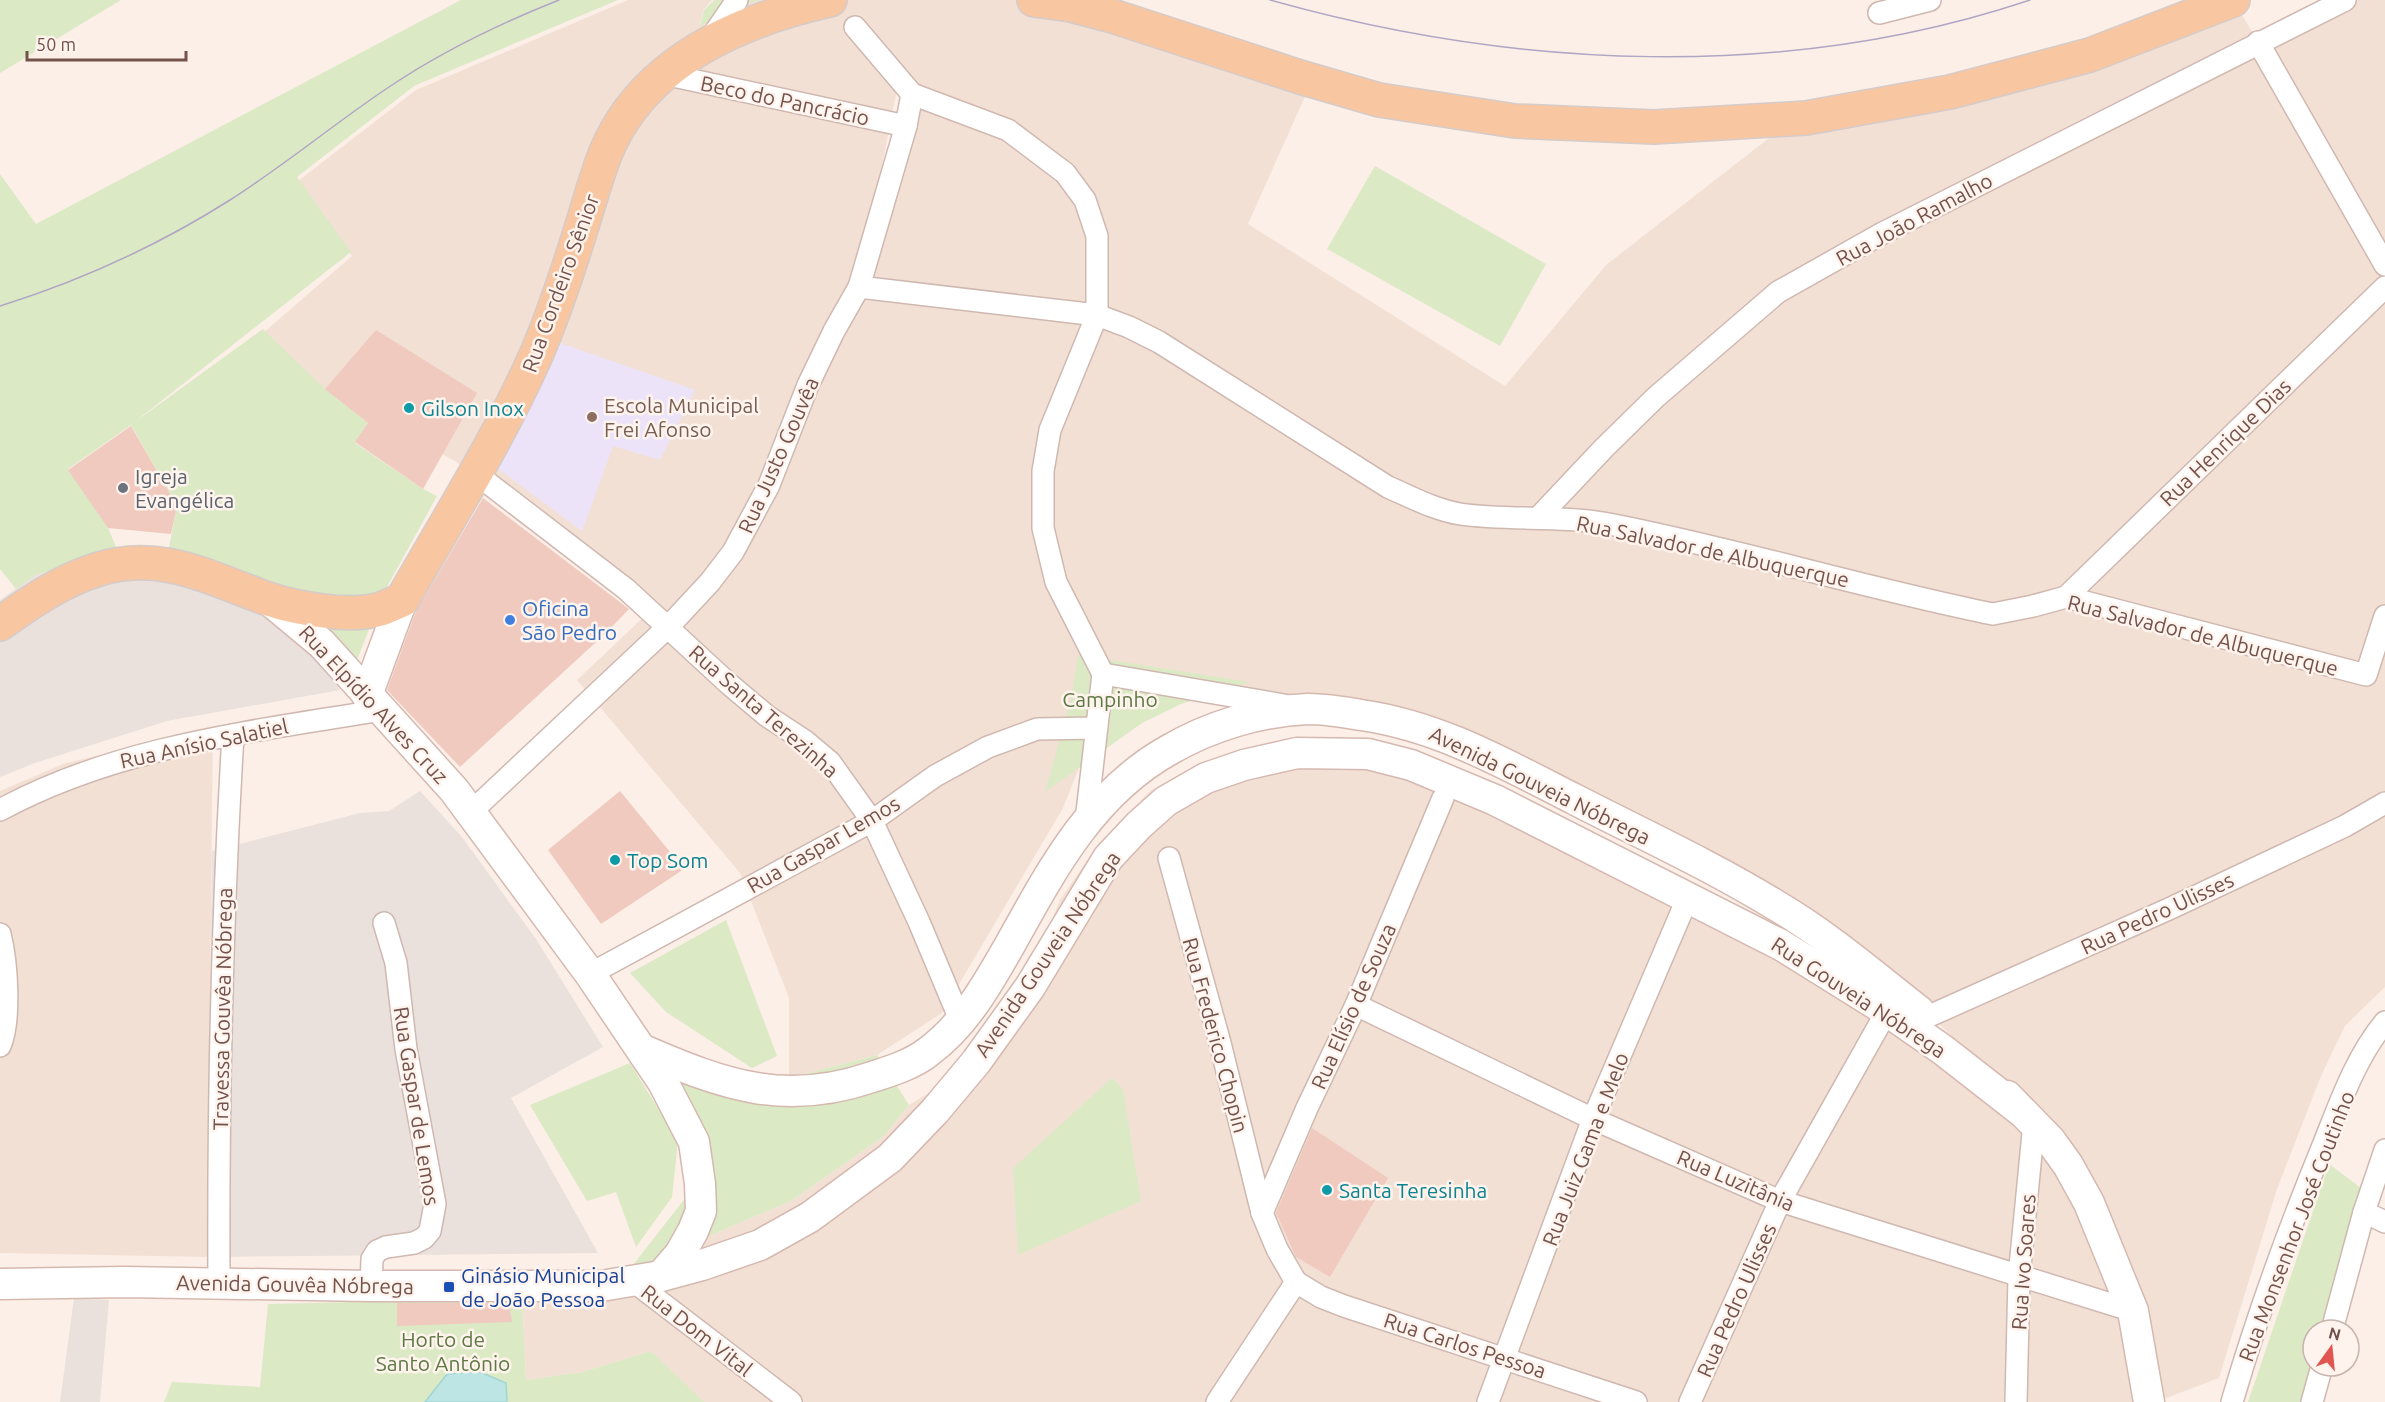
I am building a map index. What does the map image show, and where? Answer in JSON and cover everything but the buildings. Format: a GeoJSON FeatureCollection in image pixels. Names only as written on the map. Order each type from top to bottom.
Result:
{"type":"FeatureCollection","features":[{"type":"Feature","properties":{"kind":"main road","name":"Rua Cordeiro Sênior"},"geometry":{"type":"LineString","coordinates":[[402,600],[508,413],[548,328],[606,151],[625,118],[640,97],[664,74],[708,42],[757,20],[830,0]]}},
{"type":"Feature","properties":{"kind":"main road"},"geometry":{"type":"LineString","coordinates":[[1034,0],[1071,5],[1109,15],[1379,100],[1515,121],[1654,127],[1806,118],[1950,92],[2090,55],[2232,0]]}},
{"type":"Feature","properties":{"kind":"main road","name":"Rua Elpídio Alves Cruz"},"geometry":{"type":"LineString","coordinates":[[0,624],[25,606],[62,585],[96,569],[123,564],[151,562],[196,570],[267,598]]}},
{"type":"Feature","properties":{"kind":"main road"},"geometry":{"type":"LineString","coordinates":[[267,598],[302,607],[348,612],[380,609],[402,600]]}},
{"type":"Feature","properties":{"kind":"street"},"geometry":{"type":"LineString","coordinates":[[708,42],[737,0]]}},
{"type":"Feature","properties":{"kind":"street"},"geometry":{"type":"LineString","coordinates":[[1880,13],[1930,0]]}},
{"type":"Feature","properties":{"kind":"street","name":"Rua João Ramalho"},"geometry":{"type":"LineString","coordinates":[[1538,518],[1604,448],[1656,398],[1778,292],[1881,234],[2345,0]]}},
{"type":"Feature","properties":{"kind":"street"},"geometry":{"type":"LineString","coordinates":[[855,27],[912,94],[1008,130],[1065,173],[1085,200],[1097,236],[1097,315],[1050,430],[1042,471],[1043,528],[1056,582],[1102,674],[1086,820]]}},
{"type":"Feature","properties":{"kind":"street"},"geometry":{"type":"LineString","coordinates":[[2258,42],[2385,265]]}},
{"type":"Feature","properties":{"kind":"street","name":"Beco do Pancrácio"},"geometry":{"type":"LineString","coordinates":[[664,74],[906,126]]}},
{"type":"Feature","properties":{"kind":"street","name":"Rua Justo Gouvêa"},"geometry":{"type":"LineString","coordinates":[[471,812],[669,626],[710,582],[733,552],[754,516],[784,452],[808,386],[834,331],[859,287],[906,126],[912,94]]}},
{"type":"Feature","properties":{"kind":"street","name":"Rua Salvador de Albuquerque"},"geometry":{"type":"LineString","coordinates":[[859,287],[1097,315],[1129,327],[1159,342],[1388,487],[1424,503],[1459,514],[1578,519],[1609,524],[1993,614],[2066,597],[2366,675],[2385,616]]}},
{"type":"Feature","properties":{"kind":"street","name":"Rua Henrique Dias"},"geometry":{"type":"LineString","coordinates":[[2066,597],[2385,287]]}},
{"type":"Feature","properties":{"kind":"street","name":"Rua Santa Terezinha"},"geometry":{"type":"LineString","coordinates":[[475,473],[579,551],[669,626],[736,690],[830,762],[872,821],[919,922],[961,1022]]}},
{"type":"Feature","properties":{"kind":"street","name":"Rua Elpídio Alves Cruz"},"geometry":{"type":"LineString","coordinates":[[267,598],[321,644],[471,812],[643,1050]]}},
{"type":"Feature","properties":{"kind":"street","name":"Rua Cordeiro Sênior"},"geometry":{"type":"LineString","coordinates":[[374,703],[402,600]]}},
{"type":"Feature","properties":{"kind":"street"},"geometry":{"type":"LineString","coordinates":[[1102,674],[1308,709]]}},
{"type":"Feature","properties":{"kind":"street","name":"Rua Anísio Salatiel"},"geometry":{"type":"LineString","coordinates":[[0,810],[71,777],[119,760],[173,746],[374,703]]}},
{"type":"Feature","properties":{"kind":"street","name":"Avenida Gouveia Nóbrega"},"geometry":{"type":"LineString","coordinates":[[643,1050],[731,1084],[801,1093],[850,1085],[890,1071],[926,1054],[961,1022],[990,980],[1057,862],[1086,820],[1123,783],[1167,751],[1208,730],[1257,717],[1308,709],[1384,718],[1431,731],[1493,758],[1777,906],[1825,938],[1926,1017]]}},
{"type":"Feature","properties":{"kind":"street","name":"Rua Gaspar Lemos"},"geometry":{"type":"LineString","coordinates":[[590,974],[872,821],[934,776],[988,747],[1037,729],[1096,728]]}},
{"type":"Feature","properties":{"kind":"street","name":"Travessa Gouvêa Nóbrega"},"geometry":{"type":"LineString","coordinates":[[219,1283],[219,1066],[225,866],[233,735]]}},
{"type":"Feature","properties":{"kind":"street","name":"Avenida Gouveia Nóbrega"},"geometry":{"type":"LineString","coordinates":[[647,1278],[702,1265],[760,1245],[810,1217],[890,1158],[976,1062],[1030,987],[1108,858],[1139,825],[1166,801],[1206,778],[1244,765],[1297,753],[1368,754],[1411,765],[1470,788],[1688,897]]}},
{"type":"Feature","properties":{"kind":"street","name":"Rua Elísio de Souza"},"geometry":{"type":"LineString","coordinates":[[1262,1213],[1307,1108],[1356,1005],[1443,798]]}},
{"type":"Feature","properties":{"kind":"street","name":"Rua Pedro Ulisses"},"geometry":{"type":"LineString","coordinates":[[1926,1017],[2171,908],[2345,826],[2385,802]]}},
{"type":"Feature","properties":{"kind":"street","name":"Rua Frederico Chopin"},"geometry":{"type":"LineString","coordinates":[[1169,858],[1220,1043],[1262,1213],[1277,1249],[1296,1282]]}},
{"type":"Feature","properties":{"kind":"street","name":"Rua Gouveia Nóbrega"},"geometry":{"type":"LineString","coordinates":[[1688,897],[1762,934],[1887,1011],[1943,1050],[2028,1117]]}},
{"type":"Feature","properties":{"kind":"street","name":"Rua Juiz Gama e Melo"},"geometry":{"type":"LineString","coordinates":[[1488,1402],[1593,1119],[1688,897]]}},
{"type":"Feature","properties":{"kind":"street","name":"Rua Gaspar de Lemos"},"geometry":{"type":"LineString","coordinates":[[371,1286],[372,1259],[377,1251],[386,1247],[414,1243],[424,1238],[430,1231],[435,1204],[406,1049],[396,963],[384,923]]}},
{"type":"Feature","properties":{"kind":"street"},"geometry":{"type":"LineString","coordinates":[[0,934],[6,964],[4,1029],[0,1046]]}},
{"type":"Feature","properties":{"kind":"street","name":"Rua Luzitânia"},"geometry":{"type":"LineString","coordinates":[[1356,1005],[1593,1119],[1780,1201],[2133,1311]]}},
{"type":"Feature","properties":{"kind":"street","name":"Rua Pedro Ulisses"},"geometry":{"type":"LineString","coordinates":[[1690,1402],[1780,1201],[1887,1011]]}},
{"type":"Feature","properties":{"kind":"street","name":"Rua Gouveia Nóbrega"},"geometry":{"type":"LineString","coordinates":[[1926,1017],[1956,1041],[2028,1117],[2068,1165],[2089,1203],[2133,1311],[2149,1402]]}},
{"type":"Feature","properties":{"kind":"street","name":"Rua Monsenhor José Coutinho"},"geometry":{"type":"LineString","coordinates":[[2232,1402],[2300,1203],[2344,1094],[2372,1038],[2385,1023]]}},
{"type":"Feature","properties":{"kind":"street"},"geometry":{"type":"LineString","coordinates":[[643,1050],[663,1082],[694,1142],[701,1211],[680,1254],[647,1278]]}},
{"type":"Feature","properties":{"kind":"street","name":"Rua Ivo Soares"},"geometry":{"type":"LineString","coordinates":[[2016,1402],[2019,1277],[2028,1117]]}},
{"type":"Feature","properties":{"kind":"street"},"geometry":{"type":"LineString","coordinates":[[2335,1318],[2364,1212],[2385,1150]]}},
{"type":"Feature","properties":{"kind":"street"},"geometry":{"type":"LineString","coordinates":[[2364,1212],[2385,1222]]}},
{"type":"Feature","properties":{"kind":"street","name":"Avenida Gouvêa Nóbrega"},"geometry":{"type":"LineString","coordinates":[[0,1284],[125,1282],[573,1287],[601,1286],[647,1278]]}},
{"type":"Feature","properties":{"kind":"street","name":"Rua Dom Vital"},"geometry":{"type":"LineString","coordinates":[[647,1278],[790,1402]]}},
{"type":"Feature","properties":{"kind":"street"},"geometry":{"type":"LineString","coordinates":[[1217,1402],[1296,1282]]}},
{"type":"Feature","properties":{"kind":"street","name":"Rua Carlos Pessoa"},"geometry":{"type":"LineString","coordinates":[[1296,1282],[1321,1296],[1344,1305],[1636,1402]]}},
{"type":"Feature","properties":{"kind":"street"},"geometry":{"type":"LineString","coordinates":[[2312,1402],[2319,1378]]}},
{"type":"Feature","properties":{"kind":"shaded area"},"geometry":{"type":"Polygon","coordinates":[[[628,0],[712,0],[704,9],[700,24],[740,0],[1085,0],[1316,72],[1248,224],[1505,386],[1606,265],[1778,131],[2235,3],[2258,42],[2345,0],[2385,0],[2385,987],[2345,1026],[2321,1076],[2277,1189],[2219,1378],[2156,1402],[699,1402],[651,1351],[582,1372],[526,1380],[522,1298],[528,1270],[629,1270],[791,1201],[884,1136],[909,1105],[998,1051],[1060,900],[1099,843],[1151,790],[1202,766],[1369,748],[1956,1041],[1917,1001],[1452,728],[1268,697],[1109,674],[1097,723],[1063,808],[942,1013],[877,1055],[789,1078],[789,998],[740,873],[577,680],[650,611],[579,551],[455,461],[325,394],[263,333],[352,256],[298,181],[416,90],[628,0]],[[897,90],[861,276],[912,94],[897,90]]]}},
{"type":"Feature","properties":{"kind":"shaded area","name":"Escola Municipal Frei Afonso"},"geometry":{"type":"Polygon","coordinates":[[[537,335],[695,390],[660,460],[613,446],[582,531],[485,459],[537,335]]]}},
{"type":"Feature","properties":{"kind":"shaded area"},"geometry":{"type":"Polygon","coordinates":[[[119,554],[275,599],[340,690],[167,721],[35,763],[0,777],[0,600],[35,575],[119,554]]]}},
{"type":"Feature","properties":{"kind":"shaded area"},"geometry":{"type":"Polygon","coordinates":[[[213,727],[207,1257],[0,1253],[0,791],[63,764],[213,727]]]}},
{"type":"Feature","properties":{"kind":"shaded area"},"geometry":{"type":"Polygon","coordinates":[[[420,791],[462,837],[536,939],[603,1047],[511,1098],[598,1253],[207,1257],[212,851],[360,813],[389,811],[420,791]]]}},
{"type":"Feature","properties":{"kind":"shaded area"},"geometry":{"type":"Polygon","coordinates":[[[74,1298],[109,1300],[100,1402],[60,1402],[74,1298]]]}},
{"type":"Feature","properties":{"kind":"green space"},"geometry":{"type":"Polygon","coordinates":[[[0,0],[121,0],[0,73],[0,0]]]}},
{"type":"Feature","properties":{"kind":"green space"},"geometry":{"type":"Polygon","coordinates":[[[461,0],[618,0],[414,86],[297,177],[351,252],[132,424],[263,329],[325,389],[368,423],[355,443],[437,496],[383,594],[349,680],[275,599],[167,558],[177,506],[131,425],[68,469],[108,528],[119,554],[35,575],[16,589],[0,569],[0,174],[36,224],[461,0]]]}},
{"type":"Feature","properties":{"kind":"green space"},"geometry":{"type":"Polygon","coordinates":[[[714,0],[761,0],[741,5],[700,26],[704,10],[714,0]]]}},
{"type":"Feature","properties":{"kind":"green space"},"geometry":{"type":"Polygon","coordinates":[[[1375,166],[1546,264],[1500,346],[1327,249],[1375,166]]]}},
{"type":"Feature","properties":{"kind":"green space","name":"Campinho"},"geometry":{"type":"Polygon","coordinates":[[[1078,655],[1250,682],[1181,704],[1142,723],[1045,792],[1071,699],[1078,655]]]}},
{"type":"Feature","properties":{"kind":"green space"},"geometry":{"type":"Polygon","coordinates":[[[726,920],[777,1056],[752,1068],[666,1012],[630,973],[726,920]]]}},
{"type":"Feature","properties":{"kind":"green space"},"geometry":{"type":"Polygon","coordinates":[[[639,1044],[731,1072],[789,1078],[877,1055],[909,1105],[884,1136],[791,1201],[629,1270],[690,1192],[686,1147],[639,1044]]]}},
{"type":"Feature","properties":{"kind":"green space"},"geometry":{"type":"Polygon","coordinates":[[[630,1063],[678,1141],[672,1197],[636,1247],[616,1192],[587,1201],[530,1105],[630,1063]]]}},
{"type":"Feature","properties":{"kind":"green space"},"geometry":{"type":"Polygon","coordinates":[[[1112,1078],[1123,1089],[1141,1201],[1018,1255],[1013,1168],[1112,1078]]]}},
{"type":"Feature","properties":{"kind":"green space"},"geometry":{"type":"Polygon","coordinates":[[[2329,1164],[2361,1188],[2334,1318],[2301,1318],[2301,1378],[2314,1378],[2317,1402],[2248,1402],[2329,1164]]]}},
{"type":"Feature","properties":{"kind":"green space","name":"Horto de Santo Antônio"},"geometry":{"type":"Polygon","coordinates":[[[522,1298],[526,1380],[582,1372],[651,1351],[704,1402],[164,1402],[172,1382],[260,1387],[268,1304],[522,1298]]]}},
{"type":"Feature","properties":{"kind":"water"},"geometry":{"type":"Polygon","coordinates":[[[480,1372],[506,1383],[507,1402],[425,1402],[447,1374],[480,1372]]]}},
{"type":"Feature","properties":{"kind":"tram line"},"geometry":{"type":"LineString","coordinates":[[0,306],[89,273],[175,232],[250,187],[409,74],[472,39],[559,0]]}},
{"type":"Feature","properties":{"kind":"tram line"},"geometry":{"type":"LineString","coordinates":[[1270,0],[1363,23],[1458,41],[1554,52],[1650,57],[1747,54],[1843,44],[1937,26],[2030,0]]}},
{"type":"Feature","properties":{"kind":"place","name":"Gilson Inox"},"geometry":{"type":"Point","coordinates":[409,408]}},
{"type":"Feature","properties":{"kind":"place","name":"Escola Municipal Frei Afonso"},"geometry":{"type":"Point","coordinates":[592,417]}},
{"type":"Feature","properties":{"kind":"place","name":"Igreja Evangélica"},"geometry":{"type":"Point","coordinates":[123,488]}},
{"type":"Feature","properties":{"kind":"place","name":"Oficina São Pedro"},"geometry":{"type":"Point","coordinates":[510,620]}},
{"type":"Feature","properties":{"kind":"place","name":"Top Som"},"geometry":{"type":"Point","coordinates":[615,860]}},
{"type":"Feature","properties":{"kind":"place","name":"Santa Teresinha"},"geometry":{"type":"Point","coordinates":[1327,1190]}},
{"type":"Feature","properties":{"kind":"place","name":"Ginásio Municipal de João Pessoa"},"geometry":{"type":"Point","coordinates":[449,1287]}}]}
